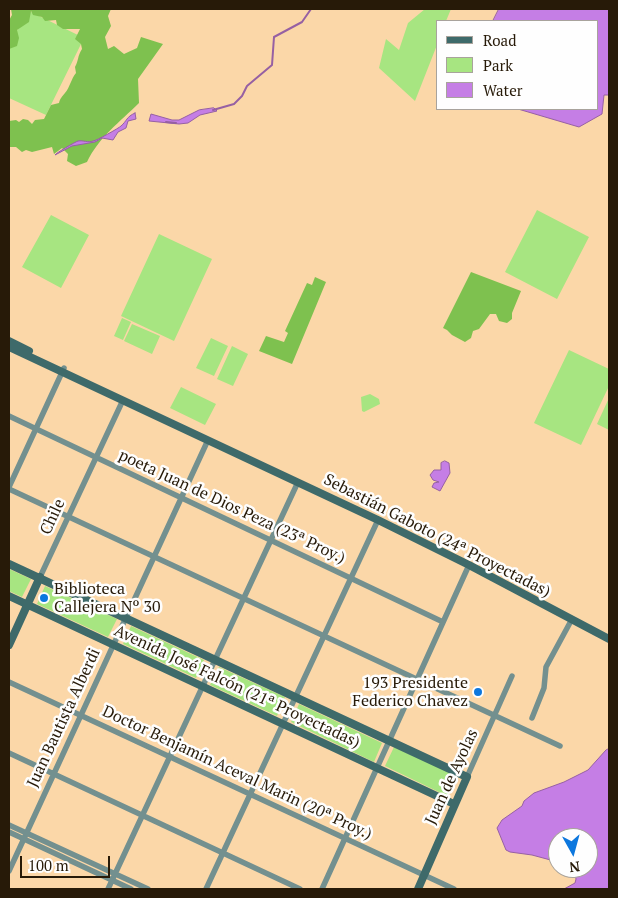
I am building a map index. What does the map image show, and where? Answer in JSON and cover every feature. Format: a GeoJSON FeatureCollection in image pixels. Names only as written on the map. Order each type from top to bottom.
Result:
{"type":"FeatureCollection","features":[{"type":"Feature","properties":{"kind":"main road"},"geometry":{"type":"LineString","coordinates":[[9,341],[115,398],[121,399],[208,440]]}},
{"type":"Feature","properties":{"kind":"main road"},"geometry":{"type":"LineString","coordinates":[[9,347],[63,370]]}},
{"type":"Feature","properties":{"kind":"main road","name":"Sebastián Gaboto (24ª Proyectadas)"},"geometry":{"type":"LineString","coordinates":[[208,440],[469,565],[609,639]]}},
{"type":"Feature","properties":{"kind":"main road","name":"Avenida José Falcón (21ª Proyectadas)"},"geometry":{"type":"LineString","coordinates":[[9,564],[467,777]]}},
{"type":"Feature","properties":{"kind":"main road","name":"Chile"},"geometry":{"type":"LineString","coordinates":[[9,645],[40,577]]}},
{"type":"Feature","properties":{"kind":"main road","name":"Avenida José Falcón (21ª Proyectadas)"},"geometry":{"type":"LineString","coordinates":[[9,596],[454,804]]}},
{"type":"Feature","properties":{"kind":"main road","name":"Juan de Ayolas"},"geometry":{"type":"LineString","coordinates":[[417,888],[467,777]]}},
{"type":"Feature","properties":{"kind":"street"},"geometry":{"type":"LineString","coordinates":[[63,370],[9,488],[560,746]]}},
{"type":"Feature","properties":{"kind":"street","name":"Chile"},"geometry":{"type":"LineString","coordinates":[[40,577],[96,458],[121,399]]}},
{"type":"Feature","properties":{"kind":"street","name":"poeta Juan de Dios Peza (23ª Proy.)"},"geometry":{"type":"LineString","coordinates":[[9,416],[443,622]]}},
{"type":"Feature","properties":{"kind":"street","name":"Juan Bautista Alberdi"},"geometry":{"type":"LineString","coordinates":[[9,871],[208,440]]}},
{"type":"Feature","properties":{"kind":"street"},"geometry":{"type":"LineString","coordinates":[[108,889],[242,598],[298,482]]}},
{"type":"Feature","properties":{"kind":"street"},"geometry":{"type":"LineString","coordinates":[[206,889],[378,520]]}},
{"type":"Feature","properties":{"kind":"street"},"geometry":{"type":"LineString","coordinates":[[322,889],[469,565]]}},
{"type":"Feature","properties":{"kind":"street"},"geometry":{"type":"LineString","coordinates":[[532,718],[544,688],[546,667],[572,619]]}},
{"type":"Feature","properties":{"kind":"street","name":"Juan de Ayolas"},"geometry":{"type":"LineString","coordinates":[[467,777],[512,676]]}},
{"type":"Feature","properties":{"kind":"street","name":"Doctor Benjamín Aceval Marin (20ª Proy.)"},"geometry":{"type":"LineString","coordinates":[[9,682],[454,889]]}},
{"type":"Feature","properties":{"kind":"street"},"geometry":{"type":"LineString","coordinates":[[9,753],[300,889]]}},
{"type":"Feature","properties":{"kind":"street"},"geometry":{"type":"LineString","coordinates":[[9,825],[25,836],[131,889]]}},
{"type":"Feature","properties":{"kind":"street"},"geometry":{"type":"LineString","coordinates":[[9,832],[25,836],[148,889]]}},
{"type":"Feature","properties":{"kind":"green space"},"geometry":{"type":"Polygon","coordinates":[[[11,9],[111,9],[108,16],[111,26],[105,37],[108,49],[114,46],[124,54],[137,48],[141,37],[163,44],[138,79],[139,103],[104,137],[87,162],[76,166],[67,161],[68,154],[62,148],[54,154],[52,147],[32,152],[26,150],[22,152],[16,147],[9,147],[9,121],[16,120],[19,122],[23,119],[28,120],[32,124],[35,120],[44,119],[51,105],[59,103],[68,88],[76,73],[75,67],[82,49],[81,44],[75,39],[80,29],[63,29],[57,25],[56,20],[45,21],[42,17],[33,15],[31,11],[29,22],[17,30],[19,38],[17,46],[9,49],[8,26],[12,15],[11,9]]]}},
{"type":"Feature","properties":{"kind":"green space"},"geometry":{"type":"Polygon","coordinates":[[[425,9],[451,9],[446,20],[436,20],[436,48],[415,101],[379,68],[386,39],[399,50],[408,23],[425,9]]]}},
{"type":"Feature","properties":{"kind":"green space"},"geometry":{"type":"Polygon","coordinates":[[[27,10],[84,38],[46,115],[9,98],[9,47],[27,10]]]}},
{"type":"Feature","properties":{"kind":"green space"},"geometry":{"type":"Polygon","coordinates":[[[537,210],[589,237],[557,299],[505,272],[537,210]]]}},
{"type":"Feature","properties":{"kind":"green space"},"geometry":{"type":"Polygon","coordinates":[[[51,215],[89,235],[61,288],[22,267],[51,215]]]}},
{"type":"Feature","properties":{"kind":"green space"},"geometry":{"type":"Polygon","coordinates":[[[159,234],[212,259],[174,341],[121,316],[159,234]]]}},
{"type":"Feature","properties":{"kind":"green space"},"geometry":{"type":"Polygon","coordinates":[[[471,272],[521,291],[512,313],[512,319],[507,323],[499,321],[496,314],[490,314],[479,329],[473,331],[471,338],[465,342],[443,328],[471,272]]]}},
{"type":"Feature","properties":{"kind":"green space"},"geometry":{"type":"Polygon","coordinates":[[[315,277],[326,282],[292,364],[259,351],[266,336],[284,342],[288,333],[285,331],[307,283],[312,285],[315,277]]]}},
{"type":"Feature","properties":{"kind":"green space"},"geometry":{"type":"Polygon","coordinates":[[[122,318],[131,322],[123,340],[114,336],[122,318]]]}},
{"type":"Feature","properties":{"kind":"green space"},"geometry":{"type":"Polygon","coordinates":[[[132,324],[160,336],[152,354],[124,341],[132,324]]]}},
{"type":"Feature","properties":{"kind":"green space"},"geometry":{"type":"Polygon","coordinates":[[[211,338],[228,346],[214,376],[196,368],[211,338]]]}},
{"type":"Feature","properties":{"kind":"green space"},"geometry":{"type":"Polygon","coordinates":[[[232,346],[248,354],[233,386],[217,379],[232,346]]]}},
{"type":"Feature","properties":{"kind":"green space"},"geometry":{"type":"Polygon","coordinates":[[[569,350],[609,369],[609,386],[581,445],[534,423],[569,350]]]}},
{"type":"Feature","properties":{"kind":"green space"},"geometry":{"type":"Polygon","coordinates":[[[181,387],[216,404],[205,425],[170,408],[181,387]]]}},
{"type":"Feature","properties":{"kind":"green space"},"geometry":{"type":"Polygon","coordinates":[[[370,394],[379,399],[380,404],[364,412],[362,411],[361,397],[370,394]]]}},
{"type":"Feature","properties":{"kind":"green space"},"geometry":{"type":"Polygon","coordinates":[[[609,398],[609,430],[597,424],[609,398]]]}},
{"type":"Feature","properties":{"kind":"green space"},"geometry":{"type":"Polygon","coordinates":[[[9,569],[31,579],[22,597],[9,591],[9,569]]]}},
{"type":"Feature","properties":{"kind":"green space"},"geometry":{"type":"Polygon","coordinates":[[[45,586],[117,619],[108,637],[37,604],[45,586]]]}},
{"type":"Feature","properties":{"kind":"green space"},"geometry":{"type":"Polygon","coordinates":[[[131,626],[204,660],[196,678],[123,644],[131,626]]]}},
{"type":"Feature","properties":{"kind":"green space"},"geometry":{"type":"Polygon","coordinates":[[[219,667],[285,697],[277,716],[210,685],[219,667]]]}},
{"type":"Feature","properties":{"kind":"green space"},"geometry":{"type":"Polygon","coordinates":[[[299,704],[382,743],[374,762],[291,722],[299,704]]]}},
{"type":"Feature","properties":{"kind":"green space"},"geometry":{"type":"Polygon","coordinates":[[[394,747],[457,776],[447,796],[385,766],[394,747]]]}},
{"type":"Feature","properties":{"kind":"water"},"geometry":{"type":"Polygon","coordinates":[[[499,9],[609,9],[609,95],[604,95],[602,114],[579,127],[521,110],[598,110],[598,20],[494,20],[499,9]]]}},
{"type":"Feature","properties":{"kind":"water"},"geometry":{"type":"Polygon","coordinates":[[[214,108],[217,111],[200,115],[188,123],[149,121],[151,114],[179,120],[199,110],[214,108]]]}},
{"type":"Feature","properties":{"kind":"water"},"geometry":{"type":"Polygon","coordinates":[[[135,113],[136,119],[128,121],[126,128],[118,132],[113,140],[102,138],[95,142],[72,146],[55,155],[78,141],[91,142],[103,137],[123,124],[135,113]]]}},
{"type":"Feature","properties":{"kind":"water"},"geometry":{"type":"Polygon","coordinates":[[[445,461],[449,463],[450,473],[440,491],[432,487],[434,483],[439,482],[433,480],[430,475],[434,470],[441,470],[441,463],[445,461]]]}},
{"type":"Feature","properties":{"kind":"water"},"geometry":{"type":"Polygon","coordinates":[[[609,749],[609,889],[564,889],[575,883],[576,878],[598,878],[598,828],[548,828],[548,859],[506,850],[497,828],[502,820],[522,806],[524,801],[534,793],[564,782],[588,770],[609,749]]]}},
{"type":"Feature","properties":{"kind":"waterway"},"geometry":{"type":"LineString","coordinates":[[213,110],[234,104],[242,96],[247,86],[272,65],[274,37],[302,22],[311,9]]}},
{"type":"Feature","properties":{"kind":"waterway"},"geometry":{"type":"LineString","coordinates":[[166,122],[176,123]]}},
{"type":"Feature","properties":{"kind":"place","name":"Biblioteca Callejera Nº 30"},"geometry":{"type":"Point","coordinates":[44,598]}},
{"type":"Feature","properties":{"kind":"place","name":"193 Presidente Federico Chavez"},"geometry":{"type":"Point","coordinates":[478,692]}}]}
